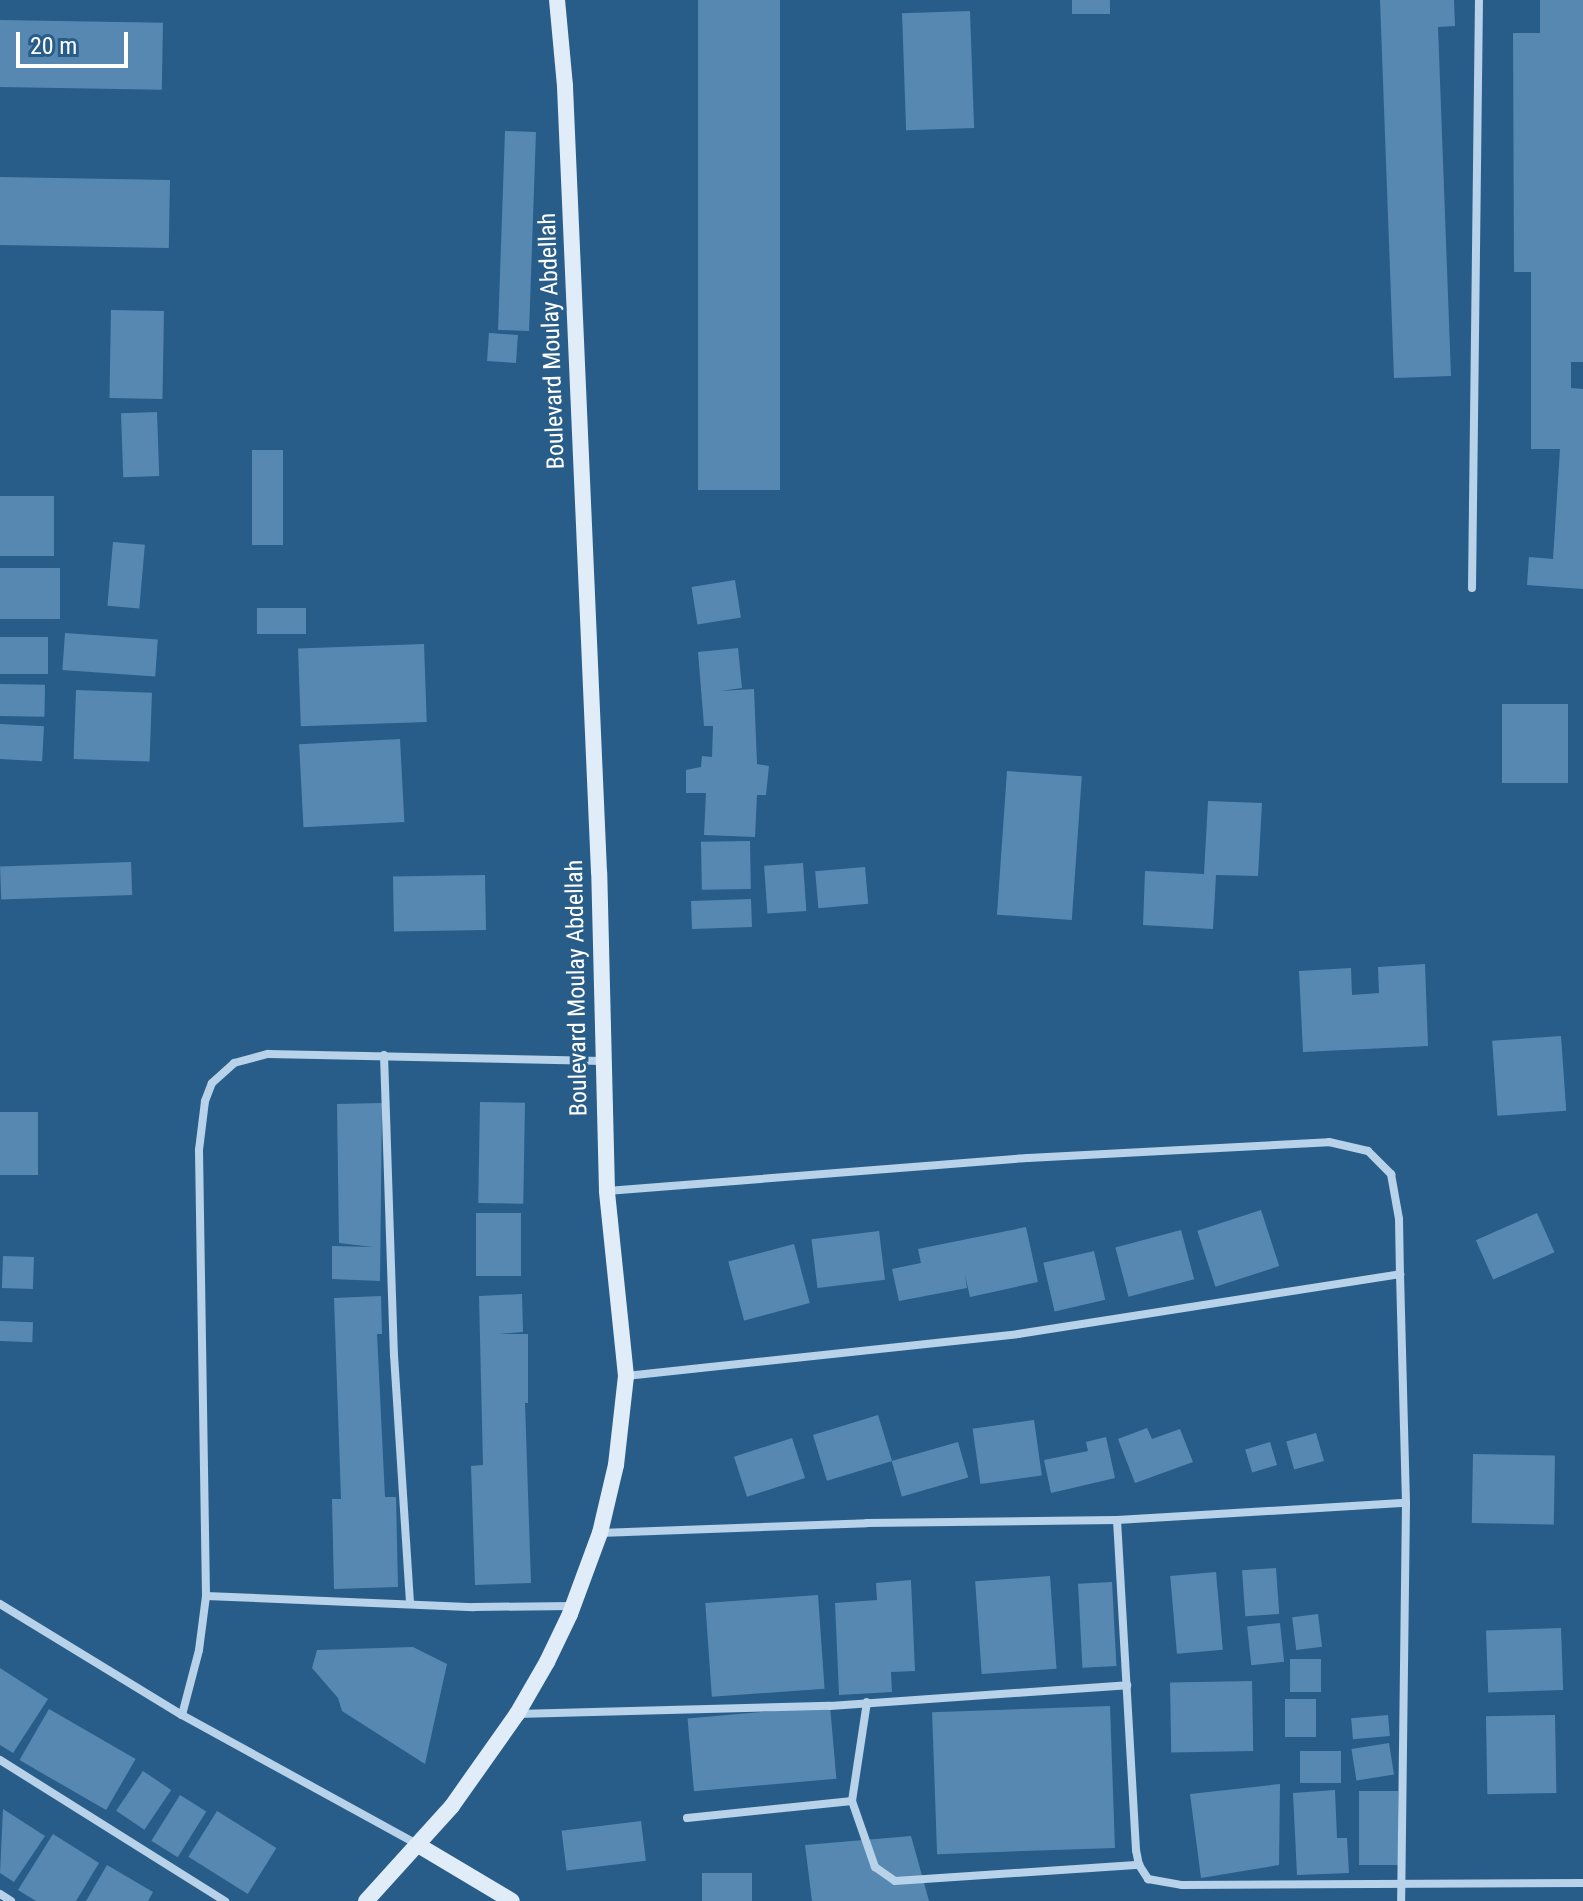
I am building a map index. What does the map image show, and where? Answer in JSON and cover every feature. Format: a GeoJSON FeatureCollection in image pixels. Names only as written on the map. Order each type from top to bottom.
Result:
{"type":"FeatureCollection","features":[{"type":"Feature","properties":{"kind":"main road","name":"Boulevard Moulay Abdellah"},"geometry":{"type":"LineString","coordinates":[[366,1901],[452,1806],[517,1714],[573,1606],[600,1533],[616,1465],[626,1376],[607,1191],[599,872],[565,86],[557,0]]}},
{"type":"Feature","properties":{"kind":"main road"},"geometry":{"type":"LineString","coordinates":[[418,1845],[512,1901]]}},
{"type":"Feature","properties":{"kind":"street"},"geometry":{"type":"LineString","coordinates":[[1472,588],[1479,0]]}},
{"type":"Feature","properties":{"kind":"street"},"geometry":{"type":"LineString","coordinates":[[182,1715],[195,1673],[206,1596],[199,1150],[205,1101],[212,1083],[222,1071],[251,1057],[384,1055],[602,1061]]}},
{"type":"Feature","properties":{"kind":"street"},"geometry":{"type":"LineString","coordinates":[[384,1055],[394,1355],[410,1602]]}},
{"type":"Feature","properties":{"kind":"street"},"geometry":{"type":"LineString","coordinates":[[607,1191],[1028,1158],[1329,1142],[1368,1151],[1391,1174],[1399,1219],[1406,1503],[1401,1901]]}},
{"type":"Feature","properties":{"kind":"street"},"geometry":{"type":"LineString","coordinates":[[626,1376],[1018,1334],[1400,1274]]}},
{"type":"Feature","properties":{"kind":"street"},"geometry":{"type":"LineString","coordinates":[[600,1533],[867,1523],[1117,1520],[1406,1503]]}},
{"type":"Feature","properties":{"kind":"street"},"geometry":{"type":"LineString","coordinates":[[1117,1520],[1139,1865],[1148,1879],[1163,1884],[1583,1883]]}},
{"type":"Feature","properties":{"kind":"street"},"geometry":{"type":"LineString","coordinates":[[206,1596],[474,1607],[573,1606]]}},
{"type":"Feature","properties":{"kind":"street"},"geometry":{"type":"LineString","coordinates":[[0,1604],[182,1715],[418,1845]]}},
{"type":"Feature","properties":{"kind":"street"},"geometry":{"type":"LineString","coordinates":[[517,1714],[830,1706],[1127,1685]]}},
{"type":"Feature","properties":{"kind":"street"},"geometry":{"type":"LineString","coordinates":[[867,1702],[852,1801],[875,1867],[895,1881],[1139,1865]]}},
{"type":"Feature","properties":{"kind":"street"},"geometry":{"type":"LineString","coordinates":[[0,1760],[225,1901]]}},
{"type":"Feature","properties":{"kind":"street"},"geometry":{"type":"LineString","coordinates":[[687,1818],[852,1801]]}},
{"type":"Feature","properties":{"kind":"street"},"geometry":{"type":"LineString","coordinates":[[0,1894],[11,1901]]}},
{"type":"Feature","properties":{"kind":"building"},"geometry":{"type":"Polygon","coordinates":[[[698,0],[780,0],[780,490],[698,490],[698,0]]]}},
{"type":"Feature","properties":{"kind":"building"},"geometry":{"type":"Polygon","coordinates":[[[1072,0],[1110,0],[1110,14],[1072,14],[1072,0]]]}},
{"type":"Feature","properties":{"kind":"building"},"geometry":{"type":"Polygon","coordinates":[[[1380,0],[1454,0],[1455,26],[1438,27],[1451,376],[1394,378],[1380,0]]]}},
{"type":"Feature","properties":{"kind":"building"},"geometry":{"type":"Polygon","coordinates":[[[1540,0],[1583,0],[1583,362],[1571,362],[1571,388],[1583,389],[1583,589],[1527,585],[1529,557],[1553,559],[1560,449],[1531,449],[1531,272],[1514,272],[1513,33],[1540,33],[1540,0]]]}},
{"type":"Feature","properties":{"kind":"building"},"geometry":{"type":"Polygon","coordinates":[[[970,11],[974,128],[906,130],[902,13],[970,11]]]}},
{"type":"Feature","properties":{"kind":"building"},"geometry":{"type":"Polygon","coordinates":[[[0,20],[163,23],[162,90],[0,87],[0,20]]]}},
{"type":"Feature","properties":{"kind":"building"},"geometry":{"type":"Polygon","coordinates":[[[505,131],[536,132],[529,331],[498,330],[505,131]]]}},
{"type":"Feature","properties":{"kind":"building"},"geometry":{"type":"Polygon","coordinates":[[[0,177],[170,180],[169,248],[0,245],[0,177]]]}},
{"type":"Feature","properties":{"kind":"building"},"geometry":{"type":"Polygon","coordinates":[[[111,310],[164,311],[162,399],[109,398],[111,310]]]}},
{"type":"Feature","properties":{"kind":"building"},"geometry":{"type":"Polygon","coordinates":[[[489,333],[518,335],[516,363],[487,361],[489,333]]]}},
{"type":"Feature","properties":{"kind":"building"},"geometry":{"type":"Polygon","coordinates":[[[157,412],[159,476],[123,477],[121,413],[157,412]]]}},
{"type":"Feature","properties":{"kind":"building"},"geometry":{"type":"Polygon","coordinates":[[[252,450],[283,450],[283,545],[252,545],[252,450]]]}},
{"type":"Feature","properties":{"kind":"building"},"geometry":{"type":"Polygon","coordinates":[[[0,496],[54,496],[54,556],[0,556],[0,496]]]}},
{"type":"Feature","properties":{"kind":"building"},"geometry":{"type":"Polygon","coordinates":[[[113,542],[145,545],[139,609],[107,606],[113,542]]]}},
{"type":"Feature","properties":{"kind":"building"},"geometry":{"type":"Polygon","coordinates":[[[0,568],[60,568],[60,619],[0,619],[0,568]]]}},
{"type":"Feature","properties":{"kind":"building"},"geometry":{"type":"Polygon","coordinates":[[[735,580],[741,618],[697,624],[692,587],[735,580]]]}},
{"type":"Feature","properties":{"kind":"building"},"geometry":{"type":"Polygon","coordinates":[[[257,608],[306,608],[306,634],[257,634],[257,608]]]}},
{"type":"Feature","properties":{"kind":"building"},"geometry":{"type":"Polygon","coordinates":[[[65,633],[158,639],[155,676],[62,670],[65,633]]]}},
{"type":"Feature","properties":{"kind":"building"},"geometry":{"type":"Polygon","coordinates":[[[0,637],[48,637],[48,674],[0,674],[0,637]]]}},
{"type":"Feature","properties":{"kind":"building"},"geometry":{"type":"Polygon","coordinates":[[[424,644],[427,722],[301,726],[298,648],[424,644]]]}},
{"type":"Feature","properties":{"kind":"building"},"geometry":{"type":"Polygon","coordinates":[[[738,648],[742,688],[720,691],[754,689],[757,764],[769,766],[766,795],[757,795],[755,837],[704,835],[706,793],[686,793],[686,770],[701,767],[702,756],[712,757],[713,726],[704,726],[698,652],[738,648]]]}},
{"type":"Feature","properties":{"kind":"building"},"geometry":{"type":"Polygon","coordinates":[[[0,684],[45,685],[44,717],[0,716],[0,684]]]}},
{"type":"Feature","properties":{"kind":"building"},"geometry":{"type":"Polygon","coordinates":[[[76,690],[152,693],[150,762],[74,759],[76,690]]]}},
{"type":"Feature","properties":{"kind":"building"},"geometry":{"type":"Polygon","coordinates":[[[1502,704],[1568,704],[1568,783],[1502,783],[1502,704]]]}},
{"type":"Feature","properties":{"kind":"building"},"geometry":{"type":"Polygon","coordinates":[[[0,724],[44,726],[42,761],[0,759],[0,724]]]}},
{"type":"Feature","properties":{"kind":"building"},"geometry":{"type":"Polygon","coordinates":[[[400,739],[404,822],[303,827],[299,744],[400,739]]]}},
{"type":"Feature","properties":{"kind":"building"},"geometry":{"type":"Polygon","coordinates":[[[1007,771],[1082,776],[1072,920],[997,915],[1007,771]]]}},
{"type":"Feature","properties":{"kind":"building"},"geometry":{"type":"Polygon","coordinates":[[[1208,801],[1262,803],[1258,876],[1216,875],[1213,929],[1143,925],[1145,871],[1204,874],[1208,801]]]}},
{"type":"Feature","properties":{"kind":"building"},"geometry":{"type":"Polygon","coordinates":[[[750,841],[751,889],[702,890],[701,842],[750,841]]]}},
{"type":"Feature","properties":{"kind":"building"},"geometry":{"type":"Polygon","coordinates":[[[131,862],[132,895],[1,900],[0,867],[131,862]]]}},
{"type":"Feature","properties":{"kind":"building"},"geometry":{"type":"Polygon","coordinates":[[[803,863],[806,911],[767,914],[764,866],[803,863]]]}},
{"type":"Feature","properties":{"kind":"building"},"geometry":{"type":"Polygon","coordinates":[[[865,867],[868,904],[818,908],[815,871],[865,867]]]}},
{"type":"Feature","properties":{"kind":"building"},"geometry":{"type":"Polygon","coordinates":[[[485,875],[486,930],[394,932],[393,877],[485,875]]]}},
{"type":"Feature","properties":{"kind":"building"},"geometry":{"type":"Polygon","coordinates":[[[751,899],[752,927],[692,929],[691,901],[751,899]]]}},
{"type":"Feature","properties":{"kind":"building"},"geometry":{"type":"Polygon","coordinates":[[[1425,964],[1428,1046],[1303,1052],[1299,971],[1351,968],[1352,995],[1379,993],[1378,967],[1425,964]]]}},
{"type":"Feature","properties":{"kind":"building"},"geometry":{"type":"Polygon","coordinates":[[[1561,1036],[1566,1111],[1497,1116],[1492,1041],[1561,1036]]]}},
{"type":"Feature","properties":{"kind":"building"},"geometry":{"type":"Polygon","coordinates":[[[480,1102],[525,1103],[523,1204],[478,1203],[480,1102]]]}},
{"type":"Feature","properties":{"kind":"building"},"geometry":{"type":"Polygon","coordinates":[[[382,1103],[380,1281],[332,1279],[332,1246],[373,1247],[339,1243],[337,1104],[382,1103]]]}},
{"type":"Feature","properties":{"kind":"building"},"geometry":{"type":"Polygon","coordinates":[[[0,1112],[38,1112],[38,1175],[0,1175],[0,1112]]]}},
{"type":"Feature","properties":{"kind":"building"},"geometry":{"type":"Polygon","coordinates":[[[1261,1210],[1279,1266],[1216,1287],[1197,1231],[1261,1210]]]}},
{"type":"Feature","properties":{"kind":"building"},"geometry":{"type":"Polygon","coordinates":[[[476,1213],[521,1213],[521,1276],[476,1276],[476,1213]]]}},
{"type":"Feature","properties":{"kind":"building"},"geometry":{"type":"Polygon","coordinates":[[[1537,1213],[1554,1252],[1493,1280],[1476,1240],[1537,1213]]]}},
{"type":"Feature","properties":{"kind":"building"},"geometry":{"type":"Polygon","coordinates":[[[1026,1227],[1038,1282],[970,1297],[965,1275],[967,1288],[899,1301],[892,1269],[921,1263],[918,1249],[1026,1227]]]}},
{"type":"Feature","properties":{"kind":"building"},"geometry":{"type":"Polygon","coordinates":[[[1181,1230],[1194,1279],[1129,1297],[1115,1248],[1181,1230]]]}},
{"type":"Feature","properties":{"kind":"building"},"geometry":{"type":"Polygon","coordinates":[[[879,1231],[885,1280],[817,1288],[812,1239],[879,1231]]]}},
{"type":"Feature","properties":{"kind":"building"},"geometry":{"type":"Polygon","coordinates":[[[794,1244],[810,1303],[744,1321],[728,1262],[794,1244]]]}},
{"type":"Feature","properties":{"kind":"building"},"geometry":{"type":"Polygon","coordinates":[[[1094,1251],[1105,1300],[1055,1311],[1043,1263],[1094,1251]]]}},
{"type":"Feature","properties":{"kind":"building"},"geometry":{"type":"Polygon","coordinates":[[[3,1256],[34,1257],[33,1289],[2,1288],[3,1256]]]}},
{"type":"Feature","properties":{"kind":"building"},"geometry":{"type":"Polygon","coordinates":[[[522,1294],[523,1332],[499,1334],[528,1334],[528,1403],[525,1403],[531,1583],[475,1585],[471,1466],[483,1465],[479,1296],[522,1294]]]}},
{"type":"Feature","properties":{"kind":"building"},"geometry":{"type":"Polygon","coordinates":[[[381,1296],[382,1334],[377,1334],[385,1497],[396,1497],[398,1587],[334,1589],[332,1499],[341,1499],[334,1298],[381,1296]]]}},
{"type":"Feature","properties":{"kind":"building"},"geometry":{"type":"Polygon","coordinates":[[[0,1321],[33,1322],[32,1342],[0,1341],[0,1321]]]}},
{"type":"Feature","properties":{"kind":"building"},"geometry":{"type":"Polygon","coordinates":[[[878,1415],[892,1461],[827,1481],[813,1435],[878,1415]]]}},
{"type":"Feature","properties":{"kind":"building"},"geometry":{"type":"Polygon","coordinates":[[[1034,1420],[1042,1475],[980,1484],[973,1429],[1034,1420]]]}},
{"type":"Feature","properties":{"kind":"building"},"geometry":{"type":"Polygon","coordinates":[[[1147,1428],[1152,1439],[1180,1429],[1193,1462],[1135,1483],[1118,1439],[1147,1428]]]}},
{"type":"Feature","properties":{"kind":"building"},"geometry":{"type":"Polygon","coordinates":[[[1316,1433],[1324,1461],[1294,1469],[1286,1442],[1316,1433]]]}},
{"type":"Feature","properties":{"kind":"building"},"geometry":{"type":"Polygon","coordinates":[[[1106,1437],[1115,1478],[1051,1493],[1044,1460],[1088,1451],[1086,1442],[1106,1437]]]}},
{"type":"Feature","properties":{"kind":"building"},"geometry":{"type":"Polygon","coordinates":[[[792,1438],[805,1478],[747,1497],[734,1457],[792,1438]]]}},
{"type":"Feature","properties":{"kind":"building"},"geometry":{"type":"Polygon","coordinates":[[[958,1442],[968,1478],[902,1497],[892,1461],[958,1442]]]}},
{"type":"Feature","properties":{"kind":"building"},"geometry":{"type":"Polygon","coordinates":[[[1270,1442],[1277,1465],[1252,1473],[1245,1450],[1270,1442]]]}},
{"type":"Feature","properties":{"kind":"building"},"geometry":{"type":"Polygon","coordinates":[[[1473,1454],[1555,1455],[1554,1524],[1472,1523],[1473,1454]]]}},
{"type":"Feature","properties":{"kind":"building"},"geometry":{"type":"Polygon","coordinates":[[[1276,1568],[1279,1614],[1245,1616],[1242,1570],[1276,1568]]]}},
{"type":"Feature","properties":{"kind":"building"},"geometry":{"type":"Polygon","coordinates":[[[1216,1572],[1223,1650],[1177,1654],[1170,1576],[1216,1572]]]}},
{"type":"Feature","properties":{"kind":"building"},"geometry":{"type":"Polygon","coordinates":[[[1050,1576],[1056,1669],[982,1674],[975,1581],[1050,1576]]]}},
{"type":"Feature","properties":{"kind":"building"},"geometry":{"type":"Polygon","coordinates":[[[911,1580],[915,1671],[891,1672],[892,1692],[839,1695],[835,1603],[877,1600],[876,1583],[911,1580]]]}},
{"type":"Feature","properties":{"kind":"building"},"geometry":{"type":"Polygon","coordinates":[[[1112,1582],[1116,1666],[1082,1668],[1078,1584],[1112,1582]]]}},
{"type":"Feature","properties":{"kind":"building"},"geometry":{"type":"Polygon","coordinates":[[[818,1595],[825,1689],[712,1697],[705,1603],[818,1595]]]}},
{"type":"Feature","properties":{"kind":"building"},"geometry":{"type":"Polygon","coordinates":[[[1318,1614],[1322,1647],[1296,1650],[1292,1617],[1318,1614]]]}},
{"type":"Feature","properties":{"kind":"building"},"geometry":{"type":"Polygon","coordinates":[[[1280,1623],[1284,1662],[1251,1665],[1247,1626],[1280,1623]]]}},
{"type":"Feature","properties":{"kind":"building"},"geometry":{"type":"Polygon","coordinates":[[[1561,1628],[1563,1690],[1488,1693],[1486,1631],[1561,1628]]]}},
{"type":"Feature","properties":{"kind":"building"},"geometry":{"type":"Polygon","coordinates":[[[413,1647],[447,1664],[425,1764],[342,1711],[338,1698],[312,1668],[317,1650],[413,1647]]]}},
{"type":"Feature","properties":{"kind":"building"},"geometry":{"type":"Polygon","coordinates":[[[1290,1659],[1321,1659],[1321,1692],[1290,1692],[1290,1659]]]}},
{"type":"Feature","properties":{"kind":"building"},"geometry":{"type":"Polygon","coordinates":[[[0,1668],[48,1699],[13,1753],[0,1745],[0,1668]]]}},
{"type":"Feature","properties":{"kind":"building"},"geometry":{"type":"Polygon","coordinates":[[[1252,1681],[1253,1751],[1171,1752],[1170,1682],[1252,1681]]]}},
{"type":"Feature","properties":{"kind":"building"},"geometry":{"type":"Polygon","coordinates":[[[1285,1699],[1316,1699],[1316,1737],[1285,1737],[1285,1699]]]}},
{"type":"Feature","properties":{"kind":"building"},"geometry":{"type":"Polygon","coordinates":[[[830,1706],[836,1779],[694,1791],[688,1718],[830,1706]]]}},
{"type":"Feature","properties":{"kind":"building"},"geometry":{"type":"Polygon","coordinates":[[[1110,1706],[1115,1848],[937,1854],[932,1712],[1110,1706]]]}},
{"type":"Feature","properties":{"kind":"building"},"geometry":{"type":"Polygon","coordinates":[[[49,1709],[136,1759],[106,1810],[20,1760],[49,1709]]]}},
{"type":"Feature","properties":{"kind":"building"},"geometry":{"type":"Polygon","coordinates":[[[1388,1715],[1390,1736],[1353,1739],[1351,1718],[1388,1715]]]}},
{"type":"Feature","properties":{"kind":"building"},"geometry":{"type":"Polygon","coordinates":[[[1555,1715],[1556,1793],[1487,1794],[1486,1716],[1555,1715]]]}},
{"type":"Feature","properties":{"kind":"building"},"geometry":{"type":"Polygon","coordinates":[[[1389,1743],[1394,1775],[1356,1781],[1351,1749],[1389,1743]]]}},
{"type":"Feature","properties":{"kind":"building"},"geometry":{"type":"Polygon","coordinates":[[[1300,1751],[1341,1751],[1341,1783],[1300,1783],[1300,1751]]]}},
{"type":"Feature","properties":{"kind":"building"},"geometry":{"type":"Polygon","coordinates":[[[143,1771],[171,1790],[144,1830],[116,1811],[143,1771]]]}},
{"type":"Feature","properties":{"kind":"building"},"geometry":{"type":"Polygon","coordinates":[[[1280,1784],[1279,1865],[1201,1878],[1190,1794],[1280,1784]]]}},
{"type":"Feature","properties":{"kind":"building"},"geometry":{"type":"Polygon","coordinates":[[[1335,1790],[1337,1838],[1347,1838],[1349,1873],[1297,1875],[1293,1793],[1335,1790]]]}},
{"type":"Feature","properties":{"kind":"building"},"geometry":{"type":"Polygon","coordinates":[[[1359,1791],[1398,1791],[1398,1865],[1359,1865],[1359,1791]]]}},
{"type":"Feature","properties":{"kind":"building"},"geometry":{"type":"Polygon","coordinates":[[[180,1795],[206,1811],[178,1857],[151,1841],[180,1795]]]}},
{"type":"Feature","properties":{"kind":"building"},"geometry":{"type":"Polygon","coordinates":[[[3,1809],[45,1836],[14,1882],[0,1873],[3,1809]]]}},
{"type":"Feature","properties":{"kind":"building"},"geometry":{"type":"Polygon","coordinates":[[[217,1811],[276,1848],[248,1894],[188,1857],[217,1811]]]}},
{"type":"Feature","properties":{"kind":"building"},"geometry":{"type":"Polygon","coordinates":[[[641,1821],[646,1861],[566,1870],[562,1831],[641,1821]]]}},
{"type":"Feature","properties":{"kind":"building"},"geometry":{"type":"Polygon","coordinates":[[[53,1834],[99,1863],[76,1901],[36,1901],[18,1890],[53,1834]]]}},
{"type":"Feature","properties":{"kind":"building"},"geometry":{"type":"Polygon","coordinates":[[[911,1836],[929,1901],[812,1901],[805,1845],[911,1836]]]}},
{"type":"Feature","properties":{"kind":"building"},"geometry":{"type":"Polygon","coordinates":[[[107,1865],[153,1892],[148,1901],[86,1901],[107,1865]]]}},
{"type":"Feature","properties":{"kind":"building"},"geometry":{"type":"Polygon","coordinates":[[[702,1873],[752,1873],[752,1901],[702,1901],[702,1873]]]}}]}
